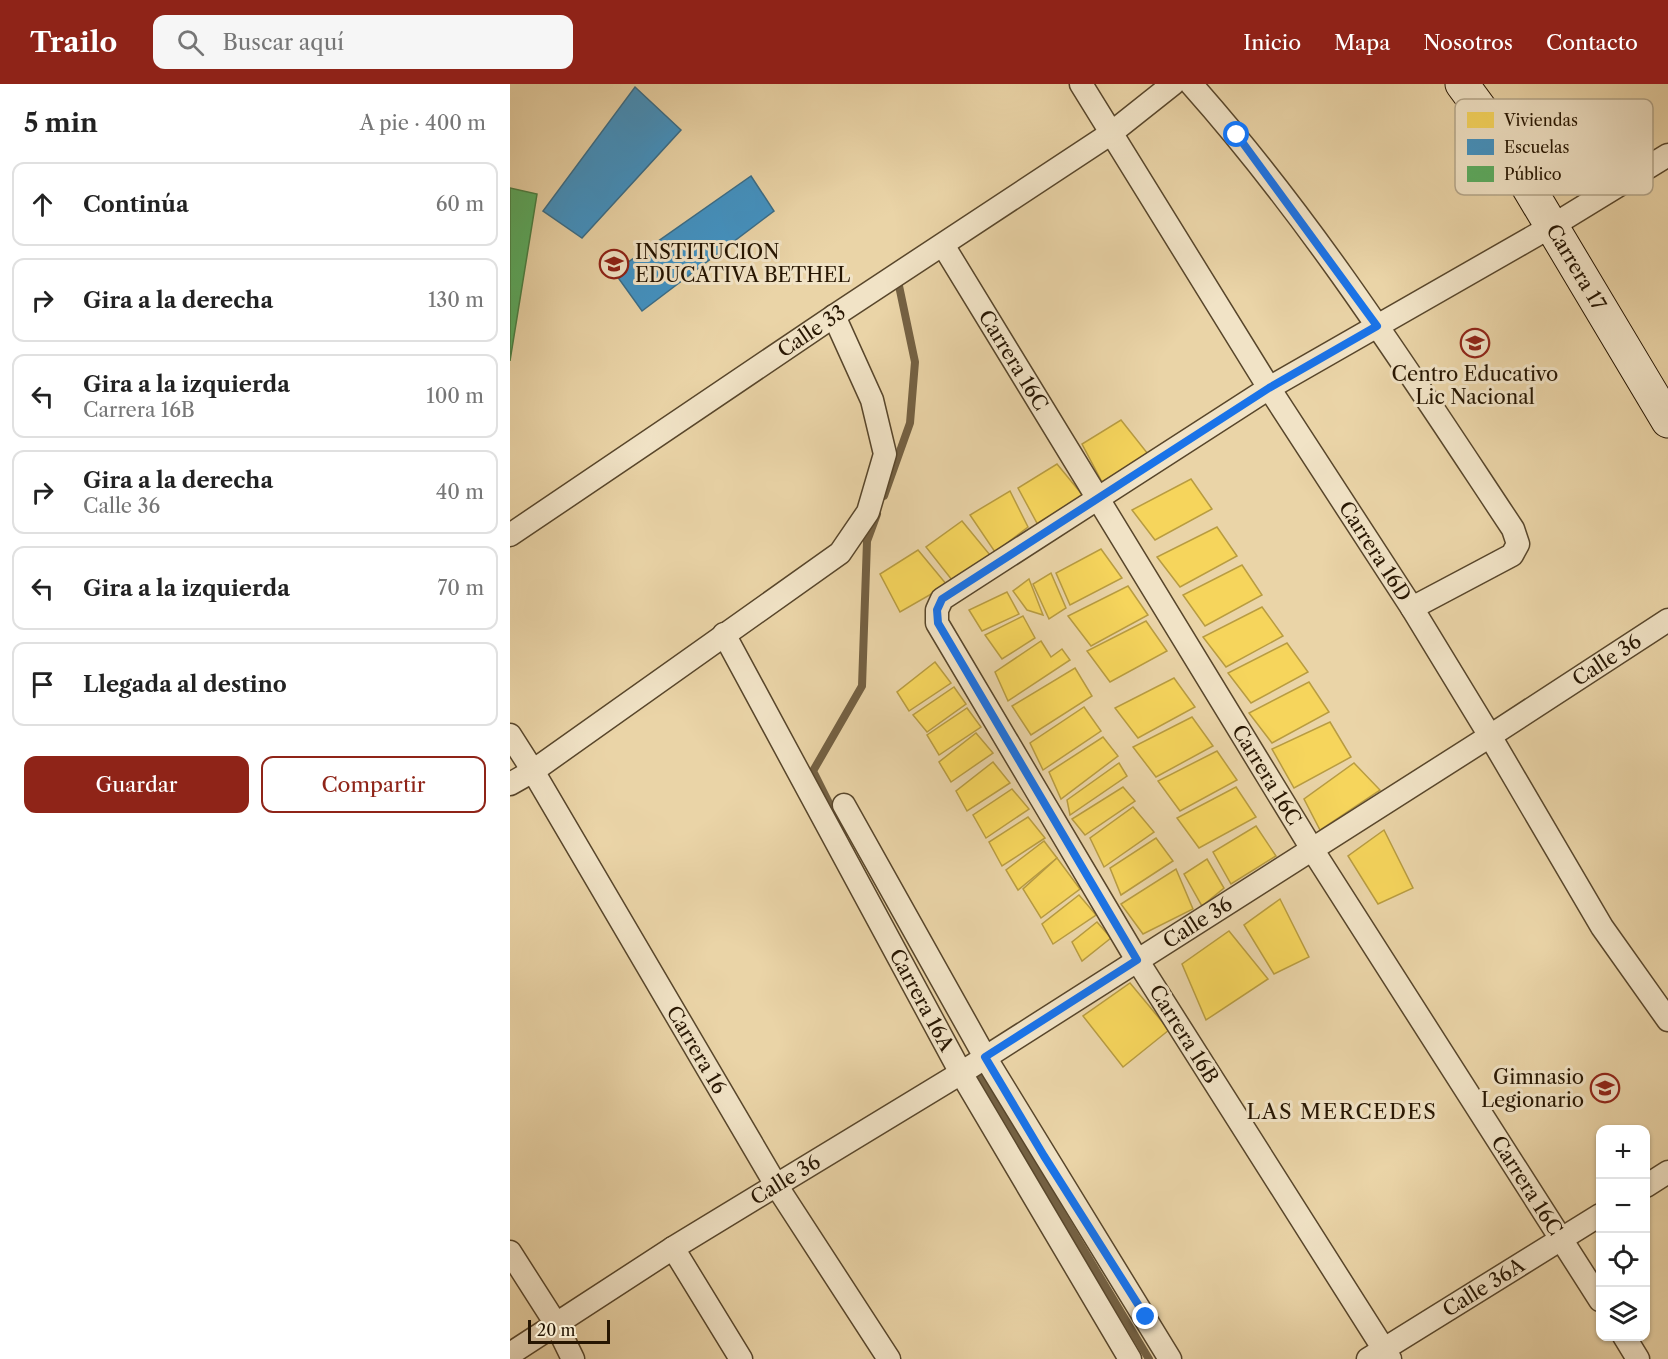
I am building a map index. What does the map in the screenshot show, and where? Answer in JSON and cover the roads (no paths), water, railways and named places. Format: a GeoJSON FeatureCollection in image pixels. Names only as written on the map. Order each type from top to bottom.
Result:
{"type":"FeatureCollection","features":[{"type":"Feature","properties":{"kind":"street","name":"Carrera 16D"},"geometry":{"type":"LineString","coordinates":[[1081,84],[1269,388],[1412,608],[1602,927],[1668,1020]]}},
{"type":"Feature","properties":{"kind":"street","name":"Calle 33"},"geometry":{"type":"LineString","coordinates":[[510,535],[834,316],[1110,134],[1173,84]]}},
{"type":"Feature","properties":{"kind":"street"},"geometry":{"type":"LineString","coordinates":[[1191,84],[1237,135],[1377,326],[1514,529],[1518,543],[1512,555],[1412,608]]}},
{"type":"Feature","properties":{"kind":"street","name":"Carrera 17"},"geometry":{"type":"LineString","coordinates":[[1462,84],[1473,99]]}},
{"type":"Feature","properties":{"kind":"street"},"geometry":{"type":"LineString","coordinates":[[1653,164],[1668,155]]}},
{"type":"Feature","properties":{"kind":"street","name":"Carrera 17"},"geometry":{"type":"LineString","coordinates":[[1533,195],[1668,421]]}},
{"type":"Feature","properties":{"kind":"street"},"geometry":{"type":"LineString","coordinates":[[1098,500],[1269,388],[1602,195]]}},
{"type":"Feature","properties":{"kind":"street","name":"Carrera 16C"},"geometry":{"type":"LineString","coordinates":[[943,245],[1312,849],[1596,1294]]}},
{"type":"Feature","properties":{"kind":"street"},"geometry":{"type":"LineString","coordinates":[[510,784],[533,771],[840,553],[868,512],[885,454],[872,400],[834,316]]}},
{"type":"Feature","properties":{"kind":"street","name":"Carrera 16B"},"geometry":{"type":"LineString","coordinates":[[1098,500],[942,599],[937,610],[938,623],[1137,960],[1380,1356]]}},
{"type":"Feature","properties":{"kind":"street","name":"Calle 36"},"geometry":{"type":"LineString","coordinates":[[510,1354],[673,1248],[961,1073],[1668,620]]}},
{"type":"Feature","properties":{"kind":"street","name":"Carrera 16A"},"geometry":{"type":"LineString","coordinates":[[724,634],[961,1073],[1130,1359]]}},
{"type":"Feature","properties":{"kind":"street","name":"Carrera 16"},"geometry":{"type":"LineString","coordinates":[[510,735],[776,1185],[889,1359]]}},
{"type":"Feature","properties":{"kind":"street"},"geometry":{"type":"LineString","coordinates":[[844,804],[985,1057],[1170,1359]]}},
{"type":"Feature","properties":{"kind":"street"},"geometry":{"type":"LineString","coordinates":[[1650,1183],[1668,1172]]}},
{"type":"Feature","properties":{"kind":"street","name":"Calle 36A"},"geometry":{"type":"LineString","coordinates":[[1380,1356],[1596,1218]]}},
{"type":"Feature","properties":{"kind":"street"},"geometry":{"type":"LineString","coordinates":[[673,1248],[741,1359]]}},
{"type":"Feature","properties":{"kind":"street"},"geometry":{"type":"LineString","coordinates":[[510,1252],[556,1324],[573,1359]]}},
{"type":"Feature","properties":{"kind":"street"},"geometry":{"type":"LineString","coordinates":[[1627,1341],[1638,1359]]}},
{"type":"Feature","properties":{"kind":"waterway"},"geometry":{"type":"LineString","coordinates":[[884,496],[910,423],[915,362],[898,281]]}},
{"type":"Feature","properties":{"kind":"waterway"},"geometry":{"type":"LineString","coordinates":[[844,833],[813,771],[862,686],[867,541],[877,514]]}},
{"type":"Feature","properties":{"kind":"waterway"},"geometry":{"type":"LineString","coordinates":[[979,1075],[1149,1359]]}},
{"type":"Feature","properties":{"kind":"place","name":"INSTITUCION EDUCATIVA BETHEL"},"geometry":{"type":"Point","coordinates":[614,264]}},
{"type":"Feature","properties":{"kind":"place","name":"Centro Educativo Lic Nacional"},"geometry":{"type":"Point","coordinates":[1475,343]}},
{"type":"Feature","properties":{"kind":"place","name":"Gimnasio Legionario"},"geometry":{"type":"Point","coordinates":[1605,1088]}},
{"type":"Feature","properties":{"kind":"district","name":"LAS MERCEDES"},"geometry":{"type":"Point","coordinates":[1342,1112]}}]}
